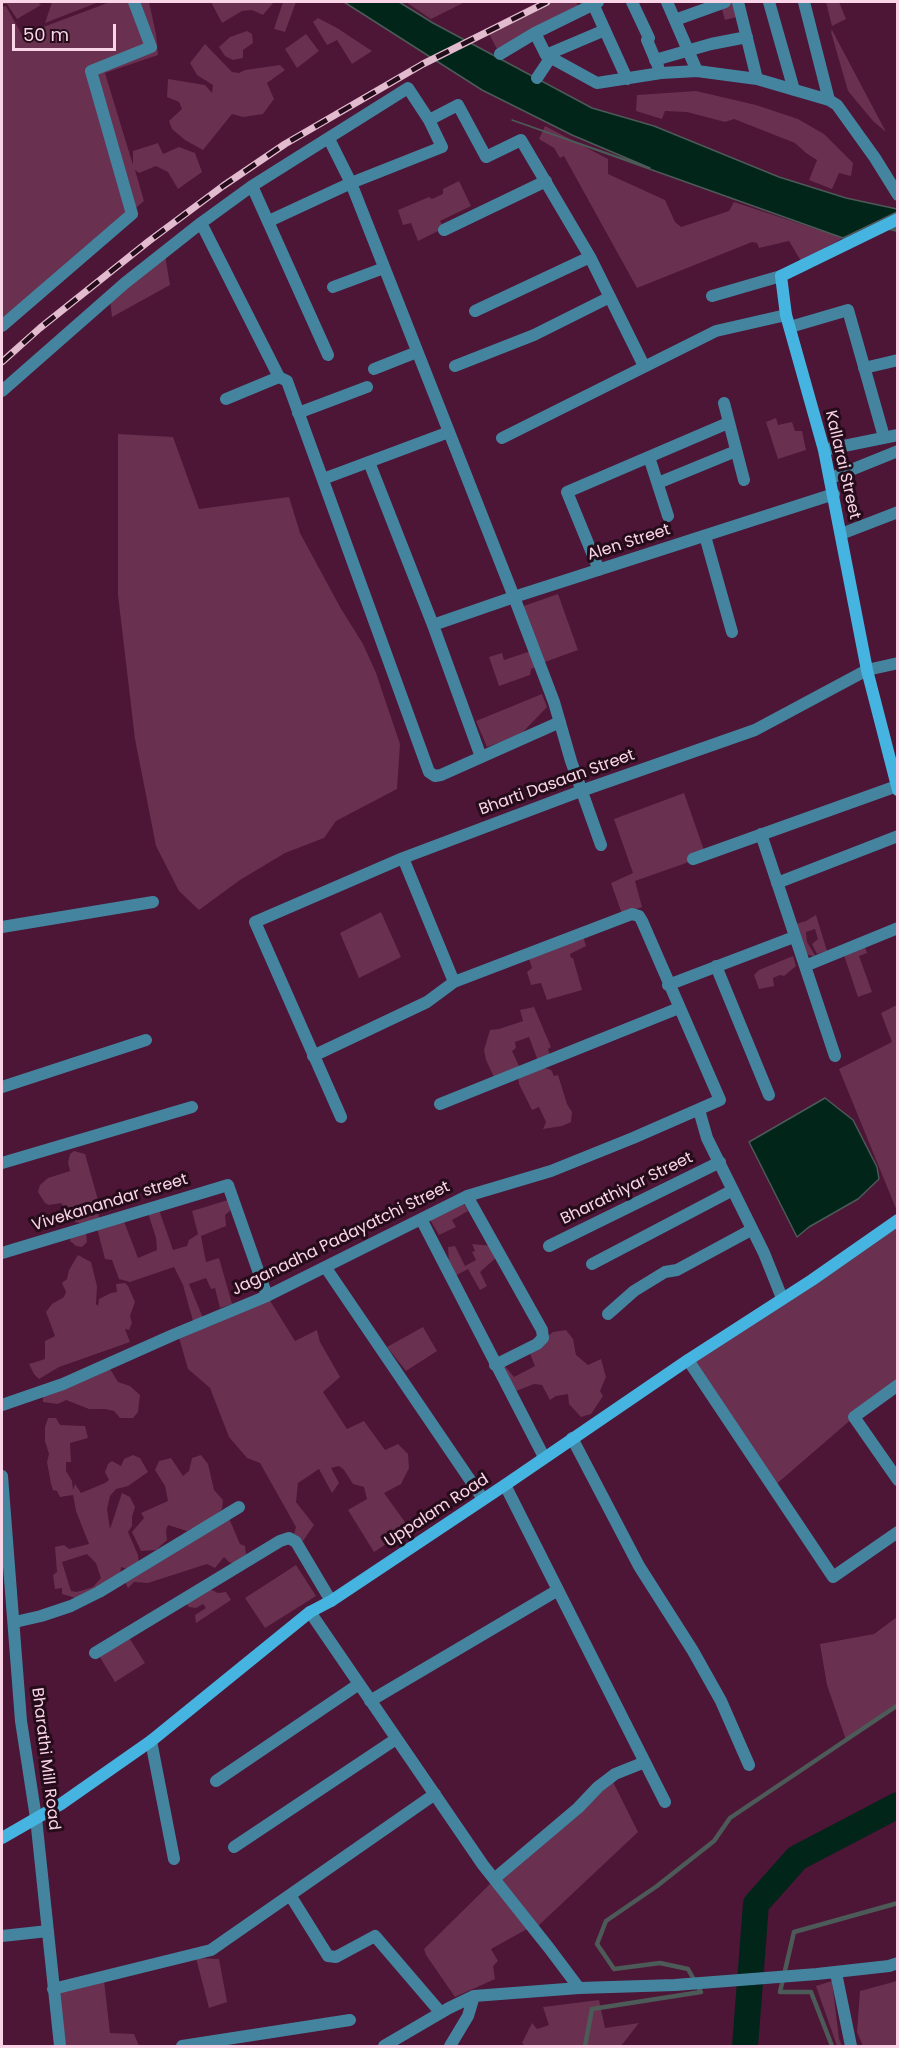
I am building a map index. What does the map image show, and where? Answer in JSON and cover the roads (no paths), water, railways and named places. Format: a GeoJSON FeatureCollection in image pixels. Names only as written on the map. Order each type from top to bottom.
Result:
{"type":"FeatureCollection","features":[{"type":"Feature","properties":{"kind":"main road"},"geometry":{"type":"LineString","coordinates":[[781,276],[897,219]]}},
{"type":"Feature","properties":{"kind":"main road","name":"Kallarai Street"},"geometry":{"type":"LineString","coordinates":[[781,276],[788,321],[831,478],[867,670],[894,759],[897,788]]}},
{"type":"Feature","properties":{"kind":"main road","name":"Uppalam Road"},"geometry":{"type":"LineString","coordinates":[[2,1838],[61,1804],[151,1741],[310,1612],[331,1601],[688,1360],[812,1281],[897,1220]]}},
{"type":"Feature","properties":{"kind":"street"},"geometry":{"type":"LineString","coordinates":[[2,326],[132,214],[91,71],[151,47],[134,2]]}},
{"type":"Feature","properties":{"kind":"street"},"geometry":{"type":"LineString","coordinates":[[632,2],[649,38],[647,40],[661,73]]}},
{"type":"Feature","properties":{"kind":"street"},"geometry":{"type":"LineString","coordinates":[[668,2],[697,72]]}},
{"type":"Feature","properties":{"kind":"street"},"geometry":{"type":"LineString","coordinates":[[675,20],[725,2]]}},
{"type":"Feature","properties":{"kind":"street"},"geometry":{"type":"LineString","coordinates":[[738,2],[757,79]]}},
{"type":"Feature","properties":{"kind":"street"},"geometry":{"type":"LineString","coordinates":[[770,2],[794,90]]}},
{"type":"Feature","properties":{"kind":"street"},"geometry":{"type":"LineString","coordinates":[[804,2],[829,100]]}},
{"type":"Feature","properties":{"kind":"street"},"geometry":{"type":"LineString","coordinates":[[500,54],[595,3],[627,79]]}},
{"type":"Feature","properties":{"kind":"street"},"geometry":{"type":"LineString","coordinates":[[537,78],[549,56],[605,30]]}},
{"type":"Feature","properties":{"kind":"street"},"geometry":{"type":"LineString","coordinates":[[536,33],[549,56],[597,83],[661,73],[697,72],[757,79],[829,100],[837,105],[875,158],[897,195]]}},
{"type":"Feature","properties":{"kind":"street"},"geometry":{"type":"LineString","coordinates":[[656,60],[711,44],[747,37]]}},
{"type":"Feature","properties":{"kind":"street"},"geometry":{"type":"LineString","coordinates":[[2,391],[125,283],[201,224],[252,186],[408,88],[429,120],[442,147],[351,183],[269,221]]}},
{"type":"Feature","properties":{"kind":"street"},"geometry":{"type":"LineString","coordinates":[[429,120],[458,105],[486,157],[520,140],[590,257],[644,366]]}},
{"type":"Feature","properties":{"kind":"street"},"geometry":{"type":"LineString","coordinates":[[329,139],[351,183],[514,597],[560,722],[601,845]]}},
{"type":"Feature","properties":{"kind":"street"},"geometry":{"type":"LineString","coordinates":[[444,230],[546,181]]}},
{"type":"Feature","properties":{"kind":"street"},"geometry":{"type":"LineString","coordinates":[[252,186],[328,355]]}},
{"type":"Feature","properties":{"kind":"street"},"geometry":{"type":"LineString","coordinates":[[201,224],[279,377],[287,381],[429,772],[435,776],[441,775],[560,722]]}},
{"type":"Feature","properties":{"kind":"street"},"geometry":{"type":"LineString","coordinates":[[475,311],[590,257]]}},
{"type":"Feature","properties":{"kind":"street"},"geometry":{"type":"LineString","coordinates":[[333,287],[384,268]]}},
{"type":"Feature","properties":{"kind":"street"},"geometry":{"type":"LineString","coordinates":[[712,296],[781,276]]}},
{"type":"Feature","properties":{"kind":"street"},"geometry":{"type":"LineString","coordinates":[[455,366],[534,335],[610,297]]}},
{"type":"Feature","properties":{"kind":"street"},"geometry":{"type":"LineString","coordinates":[[502,438],[716,331],[848,310],[884,437]]}},
{"type":"Feature","properties":{"kind":"street"},"geometry":{"type":"LineString","coordinates":[[374,369],[417,352]]}},
{"type":"Feature","properties":{"kind":"street"},"geometry":{"type":"LineString","coordinates":[[864,368],[897,360]]}},
{"type":"Feature","properties":{"kind":"street"},"geometry":{"type":"LineString","coordinates":[[226,399],[279,377]]}},
{"type":"Feature","properties":{"kind":"street"},"geometry":{"type":"LineString","coordinates":[[298,413],[367,387]]}},
{"type":"Feature","properties":{"kind":"street"},"geometry":{"type":"LineString","coordinates":[[724,404],[744,480]]}},
{"type":"Feature","properties":{"kind":"street"},"geometry":{"type":"LineString","coordinates":[[599,570],[567,492],[728,423]]}},
{"type":"Feature","properties":{"kind":"street"},"geometry":{"type":"LineString","coordinates":[[323,479],[449,432]]}},
{"type":"Feature","properties":{"kind":"street"},"geometry":{"type":"LineString","coordinates":[[824,450],[897,435]]}},
{"type":"Feature","properties":{"kind":"street"},"geometry":{"type":"LineString","coordinates":[[658,483],[736,451]]}},
{"type":"Feature","properties":{"kind":"street"},"geometry":{"type":"LineString","coordinates":[[831,478],[897,451]]}},
{"type":"Feature","properties":{"kind":"street"},"geometry":{"type":"LineString","coordinates":[[649,457],[668,516]]}},
{"type":"Feature","properties":{"kind":"street"},"geometry":{"type":"LineString","coordinates":[[369,462],[481,756]]}},
{"type":"Feature","properties":{"kind":"street","name":"Alen Street"},"geometry":{"type":"LineString","coordinates":[[433,625],[834,494]]}},
{"type":"Feature","properties":{"kind":"street"},"geometry":{"type":"LineString","coordinates":[[841,534],[897,512]]}},
{"type":"Feature","properties":{"kind":"street"},"geometry":{"type":"LineString","coordinates":[[705,536],[732,632]]}},
{"type":"Feature","properties":{"kind":"street","name":"Bharti Dasaan Street"},"geometry":{"type":"LineString","coordinates":[[313,1056],[255,922],[403,858],[581,790],[755,730],[867,670],[897,663]]}},
{"type":"Feature","properties":{"kind":"street"},"geometry":{"type":"LineString","coordinates":[[693,859],[897,788]]}},
{"type":"Feature","properties":{"kind":"street"},"geometry":{"type":"LineString","coordinates":[[761,834],[835,1056]]}},
{"type":"Feature","properties":{"kind":"street"},"geometry":{"type":"LineString","coordinates":[[777,883],[897,836]]}},
{"type":"Feature","properties":{"kind":"street"},"geometry":{"type":"LineString","coordinates":[[403,858],[454,982]]}},
{"type":"Feature","properties":{"kind":"street"},"geometry":{"type":"LineString","coordinates":[[2,927],[153,902]]}},
{"type":"Feature","properties":{"kind":"street"},"geometry":{"type":"LineString","coordinates":[[341,1117],[313,1056],[427,1002],[454,982],[633,914],[639,916],[679,1008],[440,1104]]}},
{"type":"Feature","properties":{"kind":"street"},"geometry":{"type":"LineString","coordinates":[[805,966],[897,928]]}},
{"type":"Feature","properties":{"kind":"street"},"geometry":{"type":"LineString","coordinates":[[668,985],[794,937]]}},
{"type":"Feature","properties":{"kind":"street"},"geometry":{"type":"LineString","coordinates":[[716,966],[769,1095]]}},
{"type":"Feature","properties":{"kind":"street","name":"Jaganadha Padayatchi Street"},"geometry":{"type":"LineString","coordinates":[[2,1405],[72,1381],[173,1335],[267,1296],[467,1196],[552,1171],[720,1100],[679,1008]]}},
{"type":"Feature","properties":{"kind":"street"},"geometry":{"type":"LineString","coordinates":[[2,1087],[146,1040]]}},
{"type":"Feature","properties":{"kind":"street"},"geometry":{"type":"LineString","coordinates":[[2,1163],[192,1107]]}},
{"type":"Feature","properties":{"kind":"street"},"geometry":{"type":"LineString","coordinates":[[699,1110],[707,1138],[764,1253],[782,1298]]}},
{"type":"Feature","properties":{"kind":"street","name":"Bharathiyar Street"},"geometry":{"type":"LineString","coordinates":[[549,1246],[720,1162]]}},
{"type":"Feature","properties":{"kind":"street","name":"Vivekanandar street"},"geometry":{"type":"LineString","coordinates":[[2,1253],[228,1185],[267,1296]]}},
{"type":"Feature","properties":{"kind":"street"},"geometry":{"type":"LineString","coordinates":[[592,1264],[733,1190]]}},
{"type":"Feature","properties":{"kind":"street"},"geometry":{"type":"LineString","coordinates":[[467,1196],[542,1330],[543,1338],[537,1344],[495,1365]]}},
{"type":"Feature","properties":{"kind":"street"},"geometry":{"type":"LineString","coordinates":[[421,1219],[544,1457]]}},
{"type":"Feature","properties":{"kind":"street"},"geometry":{"type":"LineString","coordinates":[[608,1314],[634,1291],[665,1272],[677,1270],[751,1230]]}},
{"type":"Feature","properties":{"kind":"street"},"geometry":{"type":"LineString","coordinates":[[326,1268],[483,1498]]}},
{"type":"Feature","properties":{"kind":"street"},"geometry":{"type":"LineString","coordinates":[[688,1360],[833,1577],[897,1532]]}},
{"type":"Feature","properties":{"kind":"street"},"geometry":{"type":"LineString","coordinates":[[897,1387],[854,1417],[897,1480]]}},
{"type":"Feature","properties":{"kind":"street"},"geometry":{"type":"LineString","coordinates":[[572,1438],[639,1566],[721,1701],[749,1765]]}},
{"type":"Feature","properties":{"kind":"street","name":"Bharathi Mill Road"},"geometry":{"type":"LineString","coordinates":[[2,1476],[21,1721],[36,1818],[60,2046]]}},
{"type":"Feature","properties":{"kind":"street"},"geometry":{"type":"LineString","coordinates":[[505,1485],[665,1802]]}},
{"type":"Feature","properties":{"kind":"street"},"geometry":{"type":"LineString","coordinates":[[15,1622],[59,1611],[80,1601],[239,1507]]}},
{"type":"Feature","properties":{"kind":"street"},"geometry":{"type":"LineString","coordinates":[[95,1653],[280,1541],[290,1538],[296,1542],[331,1601]]}},
{"type":"Feature","properties":{"kind":"street"},"geometry":{"type":"LineString","coordinates":[[370,1701],[558,1590]]}},
{"type":"Feature","properties":{"kind":"street"},"geometry":{"type":"LineString","coordinates":[[310,1612],[494,1878],[579,1988]]}},
{"type":"Feature","properties":{"kind":"street"},"geometry":{"type":"LineString","coordinates":[[216,1780],[358,1684]]}},
{"type":"Feature","properties":{"kind":"street"},"geometry":{"type":"LineString","coordinates":[[234,1847],[396,1739]]}},
{"type":"Feature","properties":{"kind":"street"},"geometry":{"type":"LineString","coordinates":[[151,1741],[174,1859]]}},
{"type":"Feature","properties":{"kind":"street"},"geometry":{"type":"LineString","coordinates":[[494,1878],[578,1808],[598,1787],[615,1774],[645,1762]]}},
{"type":"Feature","properties":{"kind":"street"},"geometry":{"type":"LineString","coordinates":[[53,1989],[211,1950],[435,1794]]}},
{"type":"Feature","properties":{"kind":"street"},"geometry":{"type":"LineString","coordinates":[[290,1895],[328,1956],[336,1957],[375,1936],[441,2013]]}},
{"type":"Feature","properties":{"kind":"street"},"geometry":{"type":"LineString","coordinates":[[2,1936],[48,1931]]}},
{"type":"Feature","properties":{"kind":"street"},"geometry":{"type":"LineString","coordinates":[[384,2046],[474,1996],[579,1988],[675,1985],[817,1974],[897,1963]]}},
{"type":"Feature","properties":{"kind":"street"},"geometry":{"type":"LineString","coordinates":[[836,1972],[851,2046]]}},
{"type":"Feature","properties":{"kind":"street"},"geometry":{"type":"LineString","coordinates":[[450,2046],[468,2016],[474,1996]]}},
{"type":"Feature","properties":{"kind":"street"},"geometry":{"type":"LineString","coordinates":[[182,2046],[350,2020]]}},
{"type":"Feature","properties":{"kind":"waterway"},"geometry":{"type":"LineString","coordinates":[[886,227],[898,230]]}},
{"type":"Feature","properties":{"kind":"waterway"},"geometry":{"type":"LineString","coordinates":[[585,2046],[592,2009],[701,1992],[688,1969],[660,1963],[614,1969],[597,1944],[606,1921],[657,1886],[714,1841],[730,1818],[898,1705]]}},
{"type":"Feature","properties":{"kind":"waterway"},"geometry":{"type":"LineString","coordinates":[[745,2046],[756,1904],[797,1858],[898,1805]]}},
{"type":"Feature","properties":{"kind":"waterway"},"geometry":{"type":"LineString","coordinates":[[832,2046],[811,1992],[780,1992],[794,1932],[898,1903]]}},
{"type":"Feature","properties":{"kind":"railway"},"geometry":{"type":"LineString","coordinates":[[2,362],[40,328],[149,241],[223,186],[285,144],[423,64],[547,2]]}}]}
